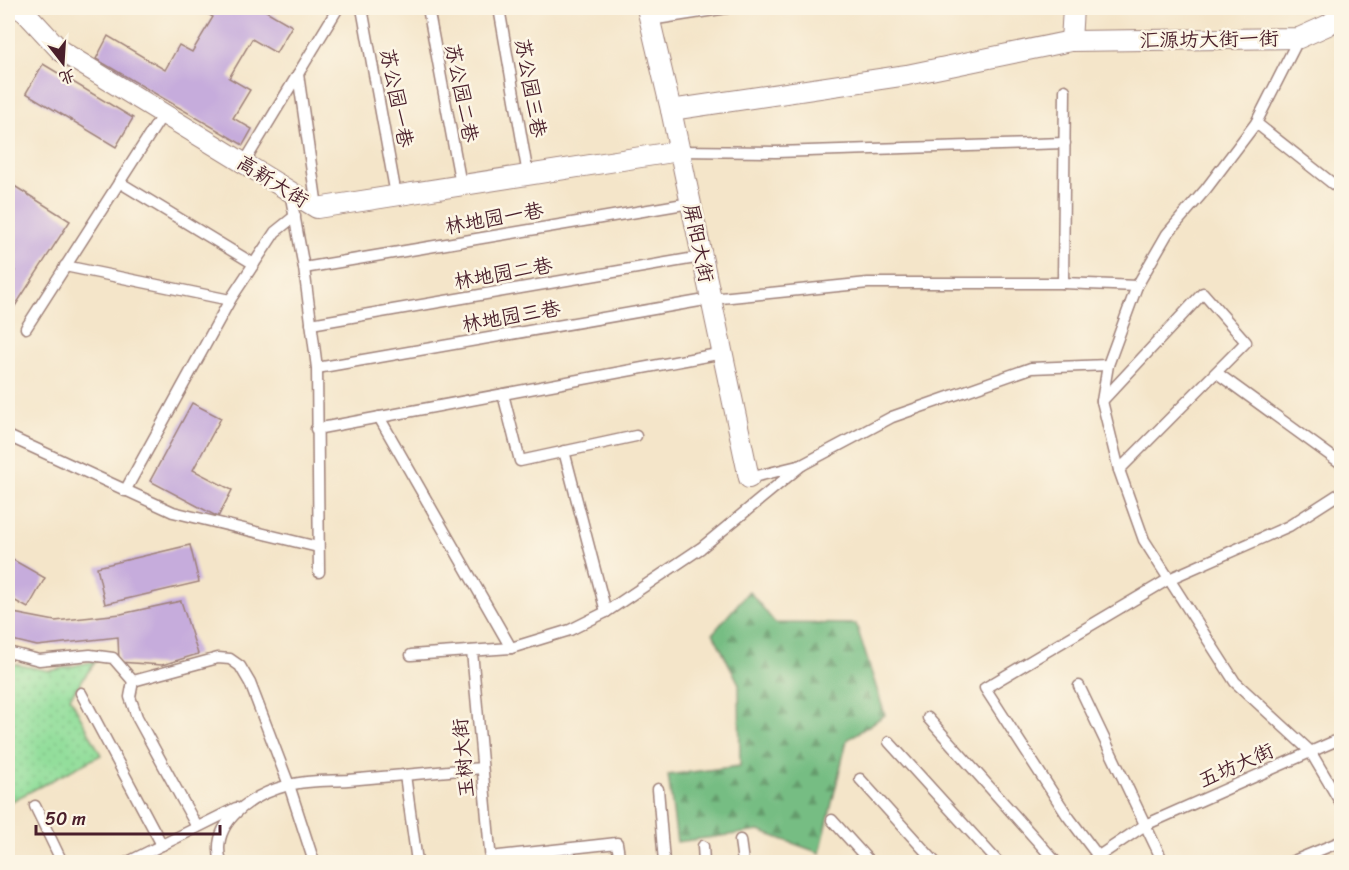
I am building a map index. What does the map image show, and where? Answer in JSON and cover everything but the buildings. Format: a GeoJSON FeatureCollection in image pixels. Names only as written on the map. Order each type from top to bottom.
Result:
{"type":"FeatureCollection","features":[{"type":"Feature","properties":{"kind":"street","name":"高新大街"},"geometry":{"type":"LineString","coordinates":[[18,8],[25,12],[61,51],[317,208],[679,151]]}},
{"type":"Feature","properties":{"kind":"street"},"geometry":{"type":"LineString","coordinates":[[1071,41],[1073,8]]}},
{"type":"Feature","properties":{"kind":"street","name":"屏阳大街"},"geometry":{"type":"LineString","coordinates":[[649,14],[749,478]]}},
{"type":"Feature","properties":{"kind":"street","name":"汇源坊大街一街"},"geometry":{"type":"LineString","coordinates":[[671,110],[907,75],[1071,41],[1299,38],[1328,25],[1341,14]]}},
{"type":"Feature","properties":{"kind":"lane"},"geometry":{"type":"LineString","coordinates":[[244,163],[338,8]]}},
{"type":"Feature","properties":{"kind":"lane","name":"苏公园一巷"},"geometry":{"type":"LineString","coordinates":[[362,8],[396,195]]}},
{"type":"Feature","properties":{"kind":"lane","name":"苏公园二巷"},"geometry":{"type":"LineString","coordinates":[[428,8],[461,185]]}},
{"type":"Feature","properties":{"kind":"lane","name":"苏公园三巷"},"geometry":{"type":"LineString","coordinates":[[499,8],[528,175]]}},
{"type":"Feature","properties":{"kind":"lane"},"geometry":{"type":"LineString","coordinates":[[649,14],[727,8]]}},
{"type":"Feature","properties":{"kind":"lane"},"geometry":{"type":"LineString","coordinates":[[1299,38],[1256,123],[1206,189],[1167,234],[1137,286],[1108,365],[1102,401],[1119,470],[1144,540],[1235,682],[1310,751],[1341,805]]}},
{"type":"Feature","properties":{"kind":"lane"},"geometry":{"type":"LineString","coordinates":[[298,74],[317,208]]}},
{"type":"Feature","properties":{"kind":"lane"},"geometry":{"type":"LineString","coordinates":[[1063,283],[1065,90]]}},
{"type":"Feature","properties":{"kind":"lane"},"geometry":{"type":"LineString","coordinates":[[26,328],[163,114]]}},
{"type":"Feature","properties":{"kind":"lane"},"geometry":{"type":"LineString","coordinates":[[1256,123],[1341,191]]}},
{"type":"Feature","properties":{"kind":"lane"},"geometry":{"type":"LineString","coordinates":[[679,151],[776,152],[1065,143]]}},
{"type":"Feature","properties":{"kind":"lane"},"geometry":{"type":"LineString","coordinates":[[119,182],[254,264]]}},
{"type":"Feature","properties":{"kind":"lane"},"geometry":{"type":"LineString","coordinates":[[290,192],[304,268],[317,368],[319,572]]}},
{"type":"Feature","properties":{"kind":"lane","name":"林地园一巷"},"geometry":{"type":"LineString","coordinates":[[304,268],[690,203]]}},
{"type":"Feature","properties":{"kind":"lane"},"geometry":{"type":"LineString","coordinates":[[125,491],[230,300],[275,232],[295,216]]}},
{"type":"Feature","properties":{"kind":"lane","name":"林地园二巷"},"geometry":{"type":"LineString","coordinates":[[311,324],[701,257]]}},
{"type":"Feature","properties":{"kind":"lane"},"geometry":{"type":"LineString","coordinates":[[65,266],[230,300]]}},
{"type":"Feature","properties":{"kind":"lane","name":"林地园三巷"},"geometry":{"type":"LineString","coordinates":[[317,368],[711,299],[868,283],[1063,283],[1137,286]]}},
{"type":"Feature","properties":{"kind":"lane"},"geometry":{"type":"LineString","coordinates":[[1102,401],[1203,293],[1246,342],[1119,470]]}},
{"type":"Feature","properties":{"kind":"lane"},"geometry":{"type":"LineString","coordinates":[[316,429],[723,353]]}},
{"type":"Feature","properties":{"kind":"lane"},"geometry":{"type":"LineString","coordinates":[[411,655],[511,648],[570,630],[606,612],[701,548],[802,465],[892,417],[1031,368],[1108,365]]}},
{"type":"Feature","properties":{"kind":"lane"},"geometry":{"type":"LineString","coordinates":[[1217,373],[1341,464]]}},
{"type":"Feature","properties":{"kind":"lane"},"geometry":{"type":"LineString","coordinates":[[503,394],[520,461],[636,436]]}},
{"type":"Feature","properties":{"kind":"lane"},"geometry":{"type":"LineString","coordinates":[[379,417],[511,648]]}},
{"type":"Feature","properties":{"kind":"lane"},"geometry":{"type":"LineString","coordinates":[[8,436],[173,512],[318,547]]}},
{"type":"Feature","properties":{"kind":"lane"},"geometry":{"type":"LineString","coordinates":[[564,451],[606,612]]}},
{"type":"Feature","properties":{"kind":"lane"},"geometry":{"type":"LineString","coordinates":[[749,478],[802,465]]}},
{"type":"Feature","properties":{"kind":"lane"},"geometry":{"type":"LineString","coordinates":[[1094,859],[985,688],[1169,579],[1289,526],[1341,492]]}},
{"type":"Feature","properties":{"kind":"lane","name":"玉树大街"},"geometry":{"type":"LineString","coordinates":[[472,651],[491,860]]}},
{"type":"Feature","properties":{"kind":"lane"},"geometry":{"type":"LineString","coordinates":[[8,652],[39,660],[90,656],[113,658],[133,681]]}},
{"type":"Feature","properties":{"kind":"lane"},"geometry":{"type":"LineString","coordinates":[[133,681],[218,658],[231,660],[240,666],[250,683],[289,785],[314,862]]}},
{"type":"Feature","properties":{"kind":"lane"},"geometry":{"type":"LineString","coordinates":[[133,681],[130,698],[137,717],[197,827]]}},
{"type":"Feature","properties":{"kind":"lane"},"geometry":{"type":"LineString","coordinates":[[1079,686],[1163,862]]}},
{"type":"Feature","properties":{"kind":"lane"},"geometry":{"type":"LineString","coordinates":[[81,693],[162,845]]}},
{"type":"Feature","properties":{"kind":"lane"},"geometry":{"type":"LineString","coordinates":[[928,718],[1056,862]]}},
{"type":"Feature","properties":{"kind":"lane","name":"五坊大街"},"geometry":{"type":"LineString","coordinates":[[1094,859],[1145,825],[1341,738]]}},
{"type":"Feature","properties":{"kind":"lane"},"geometry":{"type":"LineString","coordinates":[[889,742],[998,862]]}},
{"type":"Feature","properties":{"kind":"lane"},"geometry":{"type":"LineString","coordinates":[[128,862],[247,802],[289,785],[482,768]]}},
{"type":"Feature","properties":{"kind":"lane"},"geometry":{"type":"LineString","coordinates":[[405,775],[417,862]]}},
{"type":"Feature","properties":{"kind":"lane"},"geometry":{"type":"LineString","coordinates":[[860,779],[935,862]]}},
{"type":"Feature","properties":{"kind":"lane"},"geometry":{"type":"LineString","coordinates":[[658,789],[664,862]]}},
{"type":"Feature","properties":{"kind":"lane"},"geometry":{"type":"LineString","coordinates":[[221,862],[218,850],[223,831],[229,820],[247,802]]}},
{"type":"Feature","properties":{"kind":"lane"},"geometry":{"type":"LineString","coordinates":[[35,806],[62,862]]}},
{"type":"Feature","properties":{"kind":"lane"},"geometry":{"type":"LineString","coordinates":[[832,820],[870,862]]}},
{"type":"Feature","properties":{"kind":"lane"},"geometry":{"type":"LineString","coordinates":[[740,840],[743,862]]}},
{"type":"Feature","properties":{"kind":"lane"},"geometry":{"type":"LineString","coordinates":[[1291,862],[1341,841]]}},
{"type":"Feature","properties":{"kind":"lane"},"geometry":{"type":"LineString","coordinates":[[491,860],[617,843],[620,862]]}},
{"type":"Feature","properties":{"kind":"lane"},"geometry":{"type":"LineString","coordinates":[[703,846],[704,862]]}},
{"type":"Feature","properties":{"kind":"green space"},"geometry":{"type":"Polygon","coordinates":[[[749,591],[775,623],[856,624],[885,715],[847,740],[820,853],[759,831],[677,842],[668,775],[740,766],[739,684],[713,633],[749,591]]]}},
{"type":"Feature","properties":{"kind":"green space"},"geometry":{"type":"Polygon","coordinates":[[[96,661],[70,697],[101,755],[8,803],[8,663],[50,671],[96,661]]]}}]}
